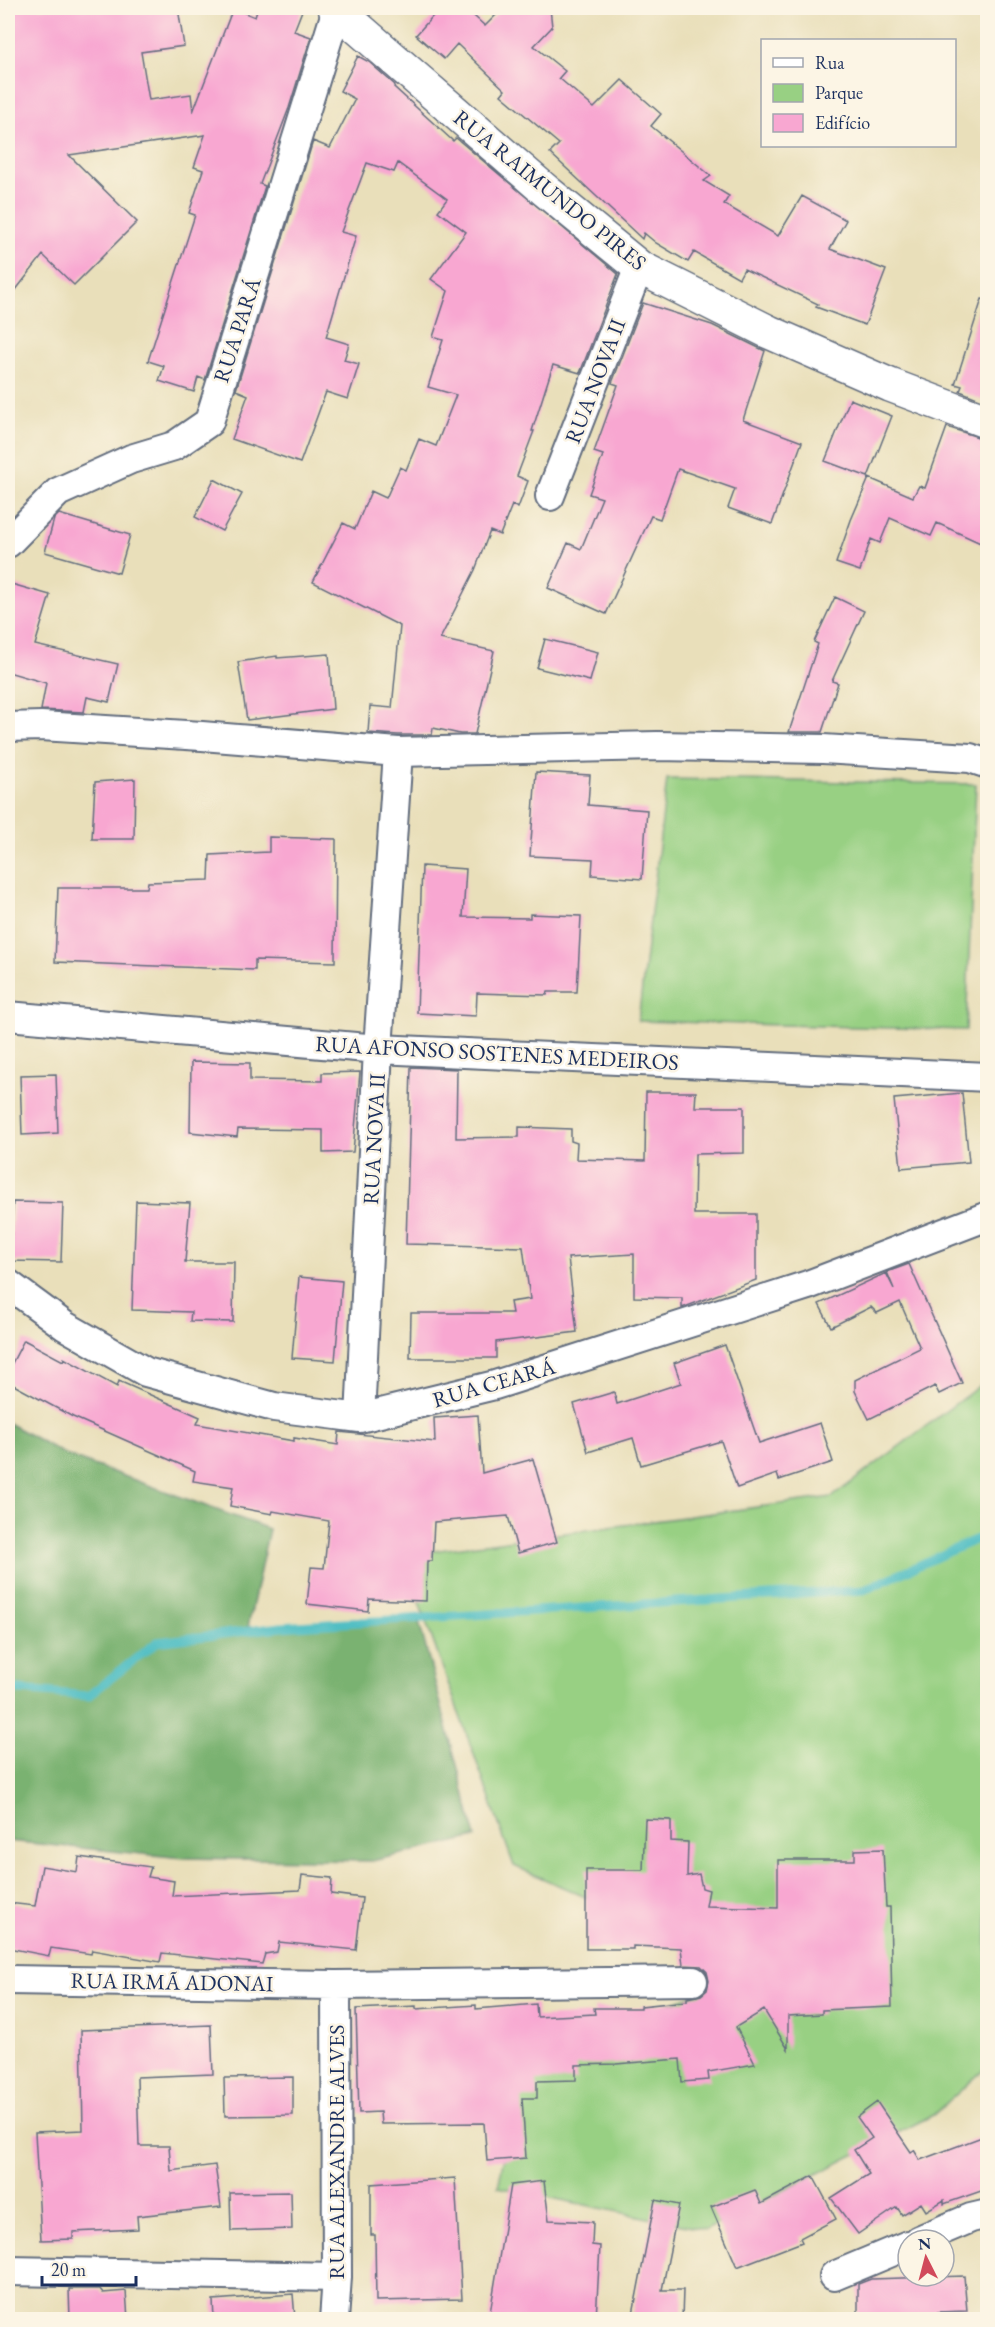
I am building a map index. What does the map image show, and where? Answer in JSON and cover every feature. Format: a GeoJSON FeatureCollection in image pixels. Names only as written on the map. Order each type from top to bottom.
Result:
{"type":"FeatureCollection","features":[{"type":"Feature","properties":{"kind":"street","name":"RUA RAIMUNDO PIRES"},"geometry":{"type":"LineString","coordinates":[[336,8],[546,191],[639,267],[769,332],[890,385],[987,422]]}},
{"type":"Feature","properties":{"kind":"street","name":"RUA PARÁ"},"geometry":{"type":"LineString","coordinates":[[8,543],[58,492],[131,459],[174,446],[209,422],[336,8]]}},
{"type":"Feature","properties":{"kind":"street","name":"RUA NOVA II"},"geometry":{"type":"LineString","coordinates":[[550,496],[639,267]]}},
{"type":"Feature","properties":{"kind":"street"},"geometry":{"type":"LineString","coordinates":[[8,727],[41,726],[202,736],[398,752],[657,746],[823,749],[969,758],[987,764]]}},
{"type":"Feature","properties":{"kind":"street","name":"RUA NOVA II"},"geometry":{"type":"LineString","coordinates":[[360,1418],[378,1049],[398,752]]}},
{"type":"Feature","properties":{"kind":"street","name":"RUA AFONSO SOSTENES MEDEIROS"},"geometry":{"type":"LineString","coordinates":[[8,1016],[378,1049],[987,1077]]}},
{"type":"Feature","properties":{"kind":"street","name":"RUA CEARÁ"},"geometry":{"type":"LineString","coordinates":[[8,1284],[65,1326],[146,1372],[274,1407],[360,1418],[495,1386],[808,1285],[987,1216]]}},
{"type":"Feature","properties":{"kind":"street","name":"RUA IRMÃ ADONAI"},"geometry":{"type":"LineString","coordinates":[[8,1980],[336,1985],[693,1981]]}},
{"type":"Feature","properties":{"kind":"street","name":"RUA ALEXANDRE ALVES"},"geometry":{"type":"LineString","coordinates":[[334,2319],[337,2277],[336,1985]]}},
{"type":"Feature","properties":{"kind":"street"},"geometry":{"type":"LineString","coordinates":[[947,2228],[987,2214]]}},
{"type":"Feature","properties":{"kind":"street"},"geometry":{"type":"LineString","coordinates":[[834,2276],[896,2250]]}},
{"type":"Feature","properties":{"kind":"street"},"geometry":{"type":"LineString","coordinates":[[8,2271],[337,2277]]}},
{"type":"Feature","properties":{"kind":"green space"},"geometry":{"type":"Polygon","coordinates":[[[667,779],[976,784],[966,1030],[638,1021],[667,779]]]}},
{"type":"Feature","properties":{"kind":"green space"},"geometry":{"type":"Polygon","coordinates":[[[987,1380],[987,2067],[933,2115],[706,2230],[498,2187],[525,2054],[758,1972],[514,1866],[402,1555],[832,1497],[987,1380]]]}},
{"type":"Feature","properties":{"kind":"green space"},"geometry":{"type":"Polygon","coordinates":[[[8,1423],[66,1455],[269,1529],[248,1627],[418,1618],[476,1837],[372,1861],[184,1858],[8,1841],[8,1423]]]}},
{"type":"Feature","properties":{"kind":"building"},"geometry":{"type":"Polygon","coordinates":[[[8,8],[134,8],[135,13],[178,8],[184,46],[141,52],[149,100],[191,94],[193,112],[233,8],[255,17],[258,8],[303,8],[294,31],[311,37],[289,108],[260,184],[265,186],[205,380],[198,377],[194,392],[159,381],[164,366],[148,361],[195,215],[189,213],[203,170],[194,167],[205,135],[69,155],[137,222],[74,285],[43,255],[8,300],[8,8]]]}},
{"type":"Feature","properties":{"kind":"building"},"geometry":{"type":"Polygon","coordinates":[[[440,8],[465,8],[485,26],[503,8],[550,8],[552,27],[534,46],[565,71],[559,78],[594,108],[622,80],[661,114],[651,126],[711,176],[704,181],[729,196],[724,204],[778,236],[802,196],[846,220],[830,249],[886,270],[865,325],[816,307],[818,304],[744,269],[739,278],[694,252],[688,262],[644,233],[642,239],[550,153],[559,144],[501,95],[505,90],[457,44],[444,59],[416,35],[440,8]]]}},
{"type":"Feature","properties":{"kind":"building"},"geometry":{"type":"Polygon","coordinates":[[[358,56],[369,62],[395,85],[394,87],[453,141],[456,138],[618,274],[580,373],[553,365],[532,431],[534,431],[517,476],[528,481],[518,508],[512,505],[500,535],[490,531],[475,570],[440,639],[494,651],[475,734],[460,734],[433,728],[432,735],[368,733],[370,706],[392,708],[400,626],[313,582],[343,523],[355,529],[371,491],[386,498],[400,467],[406,470],[419,439],[436,446],[456,395],[428,387],[443,340],[433,337],[448,291],[431,279],[466,232],[438,211],[447,199],[398,163],[394,172],[367,163],[341,232],[356,236],[326,337],[349,344],[344,360],[359,364],[348,399],[326,392],[300,463],[232,439],[248,395],[236,390],[313,141],[330,148],[355,99],[340,91],[358,56]]]}},
{"type":"Feature","properties":{"kind":"building"},"geometry":{"type":"Polygon","coordinates":[[[982,299],[987,300],[987,402],[960,391],[962,386],[955,384],[982,299]]]}},
{"type":"Feature","properties":{"kind":"building"},"geometry":{"type":"Polygon","coordinates":[[[643,303],[712,325],[765,351],[743,420],[802,442],[772,524],[728,508],[735,489],[678,469],[660,519],[651,516],[606,614],[548,588],[568,543],[581,549],[602,498],[589,494],[603,455],[594,452],[618,385],[612,383],[643,303]]]}},
{"type":"Feature","properties":{"kind":"building"},"geometry":{"type":"Polygon","coordinates":[[[850,399],[892,416],[868,477],[825,461],[850,399]]]}},
{"type":"Feature","properties":{"kind":"building"},"geometry":{"type":"Polygon","coordinates":[[[947,427],[987,440],[987,546],[937,523],[931,536],[890,518],[880,543],[871,539],[860,571],[836,563],[869,478],[913,497],[919,486],[925,488],[947,427]]]}},
{"type":"Feature","properties":{"kind":"building"},"geometry":{"type":"Polygon","coordinates":[[[214,479],[242,494],[222,531],[195,517],[214,479]]]}},
{"type":"Feature","properties":{"kind":"building"},"geometry":{"type":"Polygon","coordinates":[[[59,514],[130,535],[119,573],[45,552],[54,519],[59,514]]]}},
{"type":"Feature","properties":{"kind":"building"},"geometry":{"type":"Polygon","coordinates":[[[8,583],[50,595],[35,645],[118,664],[109,702],[87,697],[84,712],[41,710],[46,683],[8,672],[8,583]]]}},
{"type":"Feature","properties":{"kind":"building"},"geometry":{"type":"Polygon","coordinates":[[[835,597],[864,611],[832,681],[838,683],[822,732],[789,732],[818,644],[814,642],[835,597]]]}},
{"type":"Feature","properties":{"kind":"building"},"geometry":{"type":"Polygon","coordinates":[[[545,639],[598,652],[590,681],[537,668],[545,639]]]}},
{"type":"Feature","properties":{"kind":"building"},"geometry":{"type":"Polygon","coordinates":[[[329,654],[333,709],[247,720],[238,662],[277,656],[277,658],[329,654]]]}},
{"type":"Feature","properties":{"kind":"building"},"geometry":{"type":"Polygon","coordinates":[[[536,772],[590,775],[588,805],[647,810],[642,879],[592,875],[593,859],[530,856],[536,772]]]}},
{"type":"Feature","properties":{"kind":"building"},"geometry":{"type":"Polygon","coordinates":[[[135,779],[134,839],[92,839],[95,782],[135,779]]]}},
{"type":"Feature","properties":{"kind":"building"},"geometry":{"type":"Polygon","coordinates":[[[269,837],[336,839],[335,962],[255,960],[255,970],[55,962],[58,888],[147,888],[148,882],[209,880],[210,855],[269,852],[269,837]]]}},
{"type":"Feature","properties":{"kind":"building"},"geometry":{"type":"Polygon","coordinates":[[[422,866],[466,869],[463,917],[530,918],[530,914],[581,916],[577,992],[548,992],[547,995],[477,993],[476,1016],[417,1013],[422,866]]]}},
{"type":"Feature","properties":{"kind":"building"},"geometry":{"type":"Polygon","coordinates":[[[191,1062],[250,1063],[250,1080],[322,1081],[322,1073],[360,1072],[353,1152],[323,1153],[323,1130],[238,1129],[237,1137],[190,1132],[191,1062]]]}},
{"type":"Feature","properties":{"kind":"building"},"geometry":{"type":"Polygon","coordinates":[[[411,1067],[457,1069],[456,1138],[519,1137],[519,1127],[571,1129],[571,1141],[577,1143],[576,1159],[645,1161],[646,1092],[696,1092],[695,1107],[744,1107],[744,1153],[695,1154],[694,1214],[756,1214],[756,1280],[682,1308],[682,1298],[634,1297],[634,1254],[568,1258],[577,1332],[496,1342],[496,1358],[410,1358],[411,1313],[512,1313],[510,1302],[530,1299],[523,1247],[406,1244],[411,1067]]]}},
{"type":"Feature","properties":{"kind":"building"},"geometry":{"type":"Polygon","coordinates":[[[56,1074],[58,1133],[22,1135],[20,1075],[56,1074]]]}},
{"type":"Feature","properties":{"kind":"building"},"geometry":{"type":"Polygon","coordinates":[[[962,1093],[969,1162],[901,1168],[894,1099],[962,1093]]]}},
{"type":"Feature","properties":{"kind":"building"},"geometry":{"type":"Polygon","coordinates":[[[136,1201],[190,1203],[185,1262],[234,1262],[233,1322],[190,1321],[191,1312],[132,1310],[136,1201]]]}},
{"type":"Feature","properties":{"kind":"building"},"geometry":{"type":"Polygon","coordinates":[[[13,1202],[63,1203],[61,1262],[10,1261],[13,1202]]]}},
{"type":"Feature","properties":{"kind":"building"},"geometry":{"type":"Polygon","coordinates":[[[909,1264],[962,1383],[939,1394],[935,1386],[869,1419],[855,1391],[855,1380],[920,1348],[900,1302],[877,1313],[871,1307],[831,1327],[819,1304],[886,1273],[894,1289],[887,1272],[909,1264]]]}},
{"type":"Feature","properties":{"kind":"building"},"geometry":{"type":"Polygon","coordinates":[[[299,1277],[342,1281],[335,1361],[292,1358],[299,1277]]]}},
{"type":"Feature","properties":{"kind":"building"},"geometry":{"type":"Polygon","coordinates":[[[24,1340],[63,1361],[64,1358],[117,1387],[119,1381],[200,1417],[197,1424],[294,1441],[294,1438],[338,1445],[339,1432],[435,1442],[434,1418],[478,1415],[482,1473],[533,1459],[557,1542],[518,1553],[508,1516],[434,1522],[432,1561],[427,1561],[426,1601],[369,1599],[368,1611],[307,1604],[311,1567],[324,1568],[329,1521],[230,1506],[233,1487],[193,1481],[195,1471],[73,1417],[8,1382],[8,1371],[24,1340]]]}},
{"type":"Feature","properties":{"kind":"building"},"geometry":{"type":"Polygon","coordinates":[[[725,1345],[759,1443],[820,1423],[833,1462],[779,1480],[777,1474],[737,1488],[721,1441],[641,1465],[633,1438],[588,1452],[574,1404],[614,1392],[617,1404],[681,1383],[674,1363],[725,1345]]]}},
{"type":"Feature","properties":{"kind":"building"},"geometry":{"type":"Polygon","coordinates":[[[645,1819],[671,1820],[671,1841],[688,1842],[687,1876],[699,1874],[702,1888],[709,1890],[706,1906],[778,1908],[778,1860],[855,1860],[855,1850],[883,1849],[886,1907],[890,1907],[892,2007],[822,2010],[822,2014],[788,2016],[788,2049],[764,2010],[736,2027],[755,2064],[708,2072],[709,2080],[682,2082],[680,2059],[576,2065],[576,2080],[537,2081],[537,2098],[522,2098],[526,2158],[487,2161],[484,2123],[381,2124],[380,2112],[359,2113],[356,2009],[416,2006],[416,2009],[476,2005],[476,2009],[536,2004],[537,2017],[595,2014],[594,2008],[641,2008],[641,2006],[687,2001],[687,1998],[701,1995],[707,1990],[709,1981],[707,1972],[701,1966],[683,1965],[681,1948],[633,1946],[633,1949],[586,1949],[586,1870],[643,1870],[645,1819]]]}},
{"type":"Feature","properties":{"kind":"building"},"geometry":{"type":"Polygon","coordinates":[[[79,1857],[151,1867],[148,1877],[174,1881],[172,1896],[300,1890],[302,1875],[332,1878],[331,1894],[362,1898],[356,1950],[279,1942],[277,1952],[265,1954],[262,1964],[162,1953],[160,1962],[92,1950],[91,1954],[51,1948],[49,1956],[8,1948],[8,1903],[35,1906],[42,1866],[77,1872],[79,1857]]]}},
{"type":"Feature","properties":{"kind":"building"},"geometry":{"type":"Polygon","coordinates":[[[211,2025],[213,2074],[137,2077],[139,2146],[169,2146],[171,2171],[215,2165],[221,2207],[137,2216],[138,2229],[73,2232],[73,2239],[41,2240],[35,2132],[83,2130],[81,2030],[211,2025]]]}},
{"type":"Feature","properties":{"kind":"building"},"geometry":{"type":"Polygon","coordinates":[[[293,2077],[293,2115],[225,2116],[224,2078],[293,2077]]]}},
{"type":"Feature","properties":{"kind":"building"},"geometry":{"type":"Polygon","coordinates":[[[877,2102],[911,2152],[914,2150],[920,2160],[987,2135],[987,2189],[944,2204],[944,2200],[926,2211],[921,2203],[902,2215],[897,2207],[858,2234],[831,2198],[869,2174],[854,2150],[872,2138],[857,2117],[877,2102]]]}},
{"type":"Feature","properties":{"kind":"building"},"geometry":{"type":"Polygon","coordinates":[[[813,2176],[836,2219],[800,2238],[802,2242],[737,2267],[711,2207],[755,2190],[761,2204],[813,2176]]]}},
{"type":"Feature","properties":{"kind":"building"},"geometry":{"type":"Polygon","coordinates":[[[455,2178],[462,2299],[376,2301],[375,2235],[371,2235],[371,2184],[455,2178]]]}},
{"type":"Feature","properties":{"kind":"building"},"geometry":{"type":"Polygon","coordinates":[[[544,2181],[549,2220],[593,2222],[592,2245],[600,2246],[596,2319],[489,2319],[511,2185],[544,2181]]]}},
{"type":"Feature","properties":{"kind":"building"},"geometry":{"type":"Polygon","coordinates":[[[291,2192],[292,2229],[231,2231],[230,2193],[291,2192]]]}},
{"type":"Feature","properties":{"kind":"building"},"geometry":{"type":"Polygon","coordinates":[[[655,2200],[679,2205],[662,2290],[683,2290],[682,2319],[632,2319],[655,2200]]]}},
{"type":"Feature","properties":{"kind":"building"},"geometry":{"type":"Polygon","coordinates":[[[956,2276],[964,2276],[967,2311],[938,2312],[939,2319],[858,2319],[858,2284],[871,2279],[896,2278],[896,2288],[956,2288],[956,2276]]]}},
{"type":"Feature","properties":{"kind":"building"},"geometry":{"type":"Polygon","coordinates":[[[69,2289],[100,2289],[103,2293],[126,2291],[128,2319],[70,2319],[69,2289]]]}},
{"type":"Feature","properties":{"kind":"building"},"geometry":{"type":"Polygon","coordinates":[[[293,2294],[295,2319],[214,2319],[213,2300],[293,2294]]]}},
{"type":"Feature","properties":{"kind":"waterway"},"geometry":{"type":"LineString","coordinates":[[8,1689],[88,1696],[157,1642],[281,1627],[864,1590],[988,1534]]}}]}
